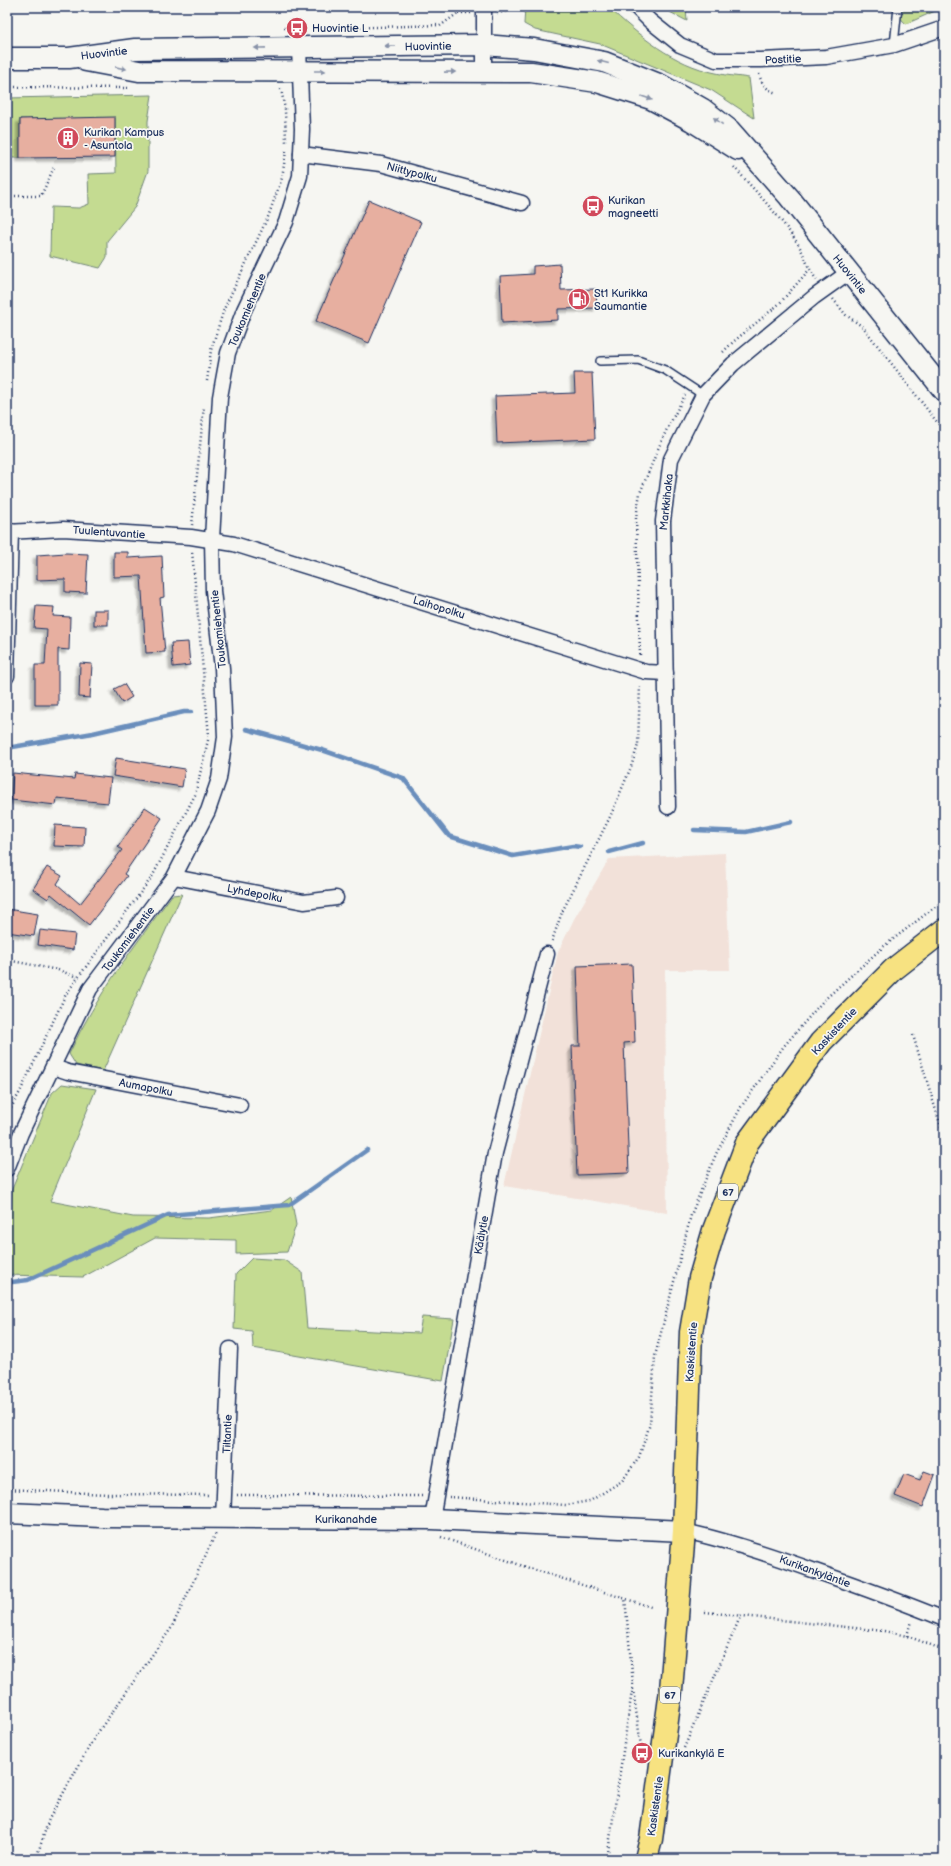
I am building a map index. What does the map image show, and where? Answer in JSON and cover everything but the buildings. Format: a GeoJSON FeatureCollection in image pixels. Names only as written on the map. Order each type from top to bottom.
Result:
{"type":"FeatureCollection","features":[{"type":"Feature","properties":{"kind":"main road","name":"Huovintie"},"geometry":{"type":"LineString","coordinates":[[7,58],[69,58],[135,49],[484,45],[534,49],[604,62],[661,85],[703,109],[730,130],[789,197],[944,391]]}},
{"type":"Feature","properties":{"kind":"main road","name":"Huovintie"},"geometry":{"type":"LineString","coordinates":[[69,58],[139,71],[300,80],[484,71],[532,72],[604,84],[651,99],[692,121],[724,143],[754,159]]}},
{"type":"Feature","properties":{"kind":"main road","name":"Kaskistentie"},"geometry":{"type":"LineString","coordinates":[[646,1859],[651,1839],[671,1690],[684,1531],[691,1332],[700,1278],[714,1230],[747,1143],[821,1042],[894,969],[944,930]]}},
{"type":"Feature","properties":{"kind":"main road","name":"Kurikanahde"},"geometry":{"type":"LineString","coordinates":[[7,1513],[94,1517],[408,1519],[433,1527],[684,1531]]}},
{"type":"Feature","properties":{"kind":"street"},"geometry":{"type":"LineString","coordinates":[[484,7],[484,71]]}},
{"type":"Feature","properties":{"kind":"street","name":"Postitie"},"geometry":{"type":"LineString","coordinates":[[636,7],[650,21],[680,45],[716,60],[761,60],[826,57],[894,45],[944,28]]}},
{"type":"Feature","properties":{"kind":"street","name":"Toukomiehentie"},"geometry":{"type":"LineString","coordinates":[[8,1160],[90,989],[174,877],[208,812],[219,778],[225,737],[222,668],[213,591],[212,539],[220,397],[228,352],[244,310],[286,222],[300,176],[302,129],[299,47]]}},
{"type":"Feature","properties":{"kind":"street","name":"Niittypolku"},"geometry":{"type":"LineString","coordinates":[[301,154],[381,164],[522,202]]}},
{"type":"Feature","properties":{"kind":"street","name":"Markkihaka"},"geometry":{"type":"LineString","coordinates":[[668,807],[663,521],[671,459],[704,395],[733,364],[824,289],[849,272]]}},
{"type":"Feature","properties":{"kind":"street","name":"Tuulentuvantie"},"geometry":{"type":"LineString","coordinates":[[9,532],[62,529],[212,539]]}},
{"type":"Feature","properties":{"kind":"street"},"geometry":{"type":"LineString","coordinates":[[7,676],[9,532]]}},
{"type":"Feature","properties":{"kind":"street","name":"Laihopolku"},"geometry":{"type":"LineString","coordinates":[[212,539],[234,544],[646,672],[666,673]]}},
{"type":"Feature","properties":{"kind":"street","name":"Lyhdepolku"},"geometry":{"type":"LineString","coordinates":[[174,877],[304,902],[336,898]]}},
{"type":"Feature","properties":{"kind":"street","name":"Käälytie"},"geometry":{"type":"LineString","coordinates":[[433,1527],[436,1496],[495,1153],[547,954]]}},
{"type":"Feature","properties":{"kind":"street","name":"Aumapolku"},"geometry":{"type":"LineString","coordinates":[[53,1067],[68,1072],[240,1105]]}},
{"type":"Feature","properties":{"kind":"street","name":"Tiltantie"},"geometry":{"type":"LineString","coordinates":[[224,1518],[230,1349]]}},
{"type":"Feature","properties":{"kind":"street","name":"Kurikankyläntie"},"geometry":{"type":"LineString","coordinates":[[684,1531],[724,1539],[769,1554],[908,1604],[944,1619]]}},
{"type":"Feature","properties":{"kind":"lane"},"geometry":{"type":"LineString","coordinates":[[894,45],[898,7]]}},
{"type":"Feature","properties":{"kind":"lane"},"geometry":{"type":"LineString","coordinates":[[600,361],[638,360],[665,370],[704,395]]}},
{"type":"Feature","properties":{"kind":"path"},"geometry":{"type":"LineString","coordinates":[[336,28],[440,25]]}},
{"type":"Feature","properties":{"kind":"path"},"geometry":{"type":"LineString","coordinates":[[284,28],[305,28]]}},
{"type":"Feature","properties":{"kind":"path"},"geometry":{"type":"LineString","coordinates":[[761,60],[758,72],[761,83],[768,90],[777,93]]}},
{"type":"Feature","properties":{"kind":"path"},"geometry":{"type":"LineString","coordinates":[[273,89],[281,89],[300,80]]}},
{"type":"Feature","properties":{"kind":"path"},"geometry":{"type":"LineString","coordinates":[[7,88],[132,88]]}},
{"type":"Feature","properties":{"kind":"path"},"geometry":{"type":"LineString","coordinates":[[206,387],[211,350],[224,309],[268,217],[282,178],[286,150],[285,109],[281,89]]}},
{"type":"Feature","properties":{"kind":"path"},"geometry":{"type":"LineString","coordinates":[[731,164],[771,208],[798,244],[809,270],[824,289],[846,315],[863,327],[944,431]]}},
{"type":"Feature","properties":{"kind":"path"},"geometry":{"type":"LineString","coordinates":[[7,196],[41,196],[56,165]]}},
{"type":"Feature","properties":{"kind":"path"},"geometry":{"type":"LineString","coordinates":[[7,1115],[20,1092],[66,994],[152,877],[195,796],[209,736],[191,537],[204,402]]}},
{"type":"Feature","properties":{"kind":"path"},"geometry":{"type":"LineString","coordinates":[[7,1489],[107,1494],[436,1496],[566,1505],[590,1501],[622,1481],[640,1457],[650,1424],[655,1356],[690,1215],[716,1154],[741,1107],[784,1046],[823,1001],[883,947],[944,900]]}},
{"type":"Feature","properties":{"kind":"path"},"geometry":{"type":"LineString","coordinates":[[7,960],[58,970],[77,978]]}},
{"type":"Feature","properties":{"kind":"path"},"geometry":{"type":"LineString","coordinates":[[913,1035],[944,1137]]}},
{"type":"Feature","properties":{"kind":"path"},"geometry":{"type":"LineString","coordinates":[[408,1519],[409,1496]]}},
{"type":"Feature","properties":{"kind":"path"},"geometry":{"type":"LineString","coordinates":[[36,1859],[49,1819],[94,1738],[172,1627],[224,1518]]}},
{"type":"Feature","properties":{"kind":"path"},"geometry":{"type":"LineString","coordinates":[[433,1527],[523,1566],[651,1607]]}},
{"type":"Feature","properties":{"kind":"path"},"geometry":{"type":"LineString","coordinates":[[625,1598],[633,1684],[642,1753]]}},
{"type":"Feature","properties":{"kind":"path"},"geometry":{"type":"LineString","coordinates":[[705,1612],[884,1631],[907,1636],[944,1650]]}},
{"type":"Feature","properties":{"kind":"path"},"geometry":{"type":"LineString","coordinates":[[684,1748],[741,1615]]}},
{"type":"Feature","properties":{"kind":"path"},"geometry":{"type":"LineString","coordinates":[[607,1859],[633,1684]]}},
{"type":"Feature","properties":{"kind":"shaded area"},"geometry":{"type":"Polygon","coordinates":[[[7,166],[10,491],[9,519],[7,519],[7,166]]]}},
{"type":"Feature","properties":{"kind":"shaded area"},"geometry":{"type":"Polygon","coordinates":[[[725,853],[730,970],[665,970],[667,1213],[504,1186],[558,952],[574,919],[609,859],[725,853]]]}},
{"type":"Feature","properties":{"kind":"green space"},"geometry":{"type":"Polygon","coordinates":[[[525,7],[608,7],[644,38],[671,56],[701,69],[720,74],[749,78],[754,118],[711,90],[600,44],[535,30],[524,24],[525,7]]]}},
{"type":"Feature","properties":{"kind":"green space"},"geometry":{"type":"Polygon","coordinates":[[[662,7],[686,7],[687,21],[664,9],[662,7]]]}},
{"type":"Feature","properties":{"kind":"green space"},"geometry":{"type":"Polygon","coordinates":[[[890,7],[944,7],[906,24],[890,7]]]}},
{"type":"Feature","properties":{"kind":"green space"},"geometry":{"type":"Polygon","coordinates":[[[152,95],[148,121],[148,171],[135,207],[107,241],[107,257],[100,268],[50,256],[51,207],[79,208],[89,204],[88,174],[116,173],[115,118],[20,119],[20,158],[7,158],[7,98],[152,95]]]}},
{"type":"Feature","properties":{"kind":"green space"},"geometry":{"type":"Polygon","coordinates":[[[182,894],[103,1071],[76,1065],[69,1054],[91,1011],[116,972],[172,895],[182,894]]]}},
{"type":"Feature","properties":{"kind":"green space"},"geometry":{"type":"Polygon","coordinates":[[[62,1084],[96,1089],[50,1201],[133,1217],[209,1218],[272,1210],[291,1197],[296,1225],[287,1252],[236,1254],[236,1240],[155,1238],[83,1277],[7,1275],[7,1232],[12,1189],[52,1093],[62,1084]]]}},
{"type":"Feature","properties":{"kind":"green space"},"geometry":{"type":"Polygon","coordinates":[[[252,1258],[284,1260],[302,1272],[307,1328],[419,1333],[422,1317],[454,1319],[443,1381],[253,1348],[252,1331],[234,1329],[236,1274],[252,1258]]]}},
{"type":"Feature","properties":{"kind":"waterway"},"geometry":{"type":"LineString","coordinates":[[7,748],[93,733],[184,712],[191,712]]}},
{"type":"Feature","properties":{"kind":"waterway"},"geometry":{"type":"LineString","coordinates":[[246,729],[322,750],[403,778],[449,836],[513,856],[573,846],[580,847]]}},
{"type":"Feature","properties":{"kind":"waterway"},"geometry":{"type":"LineString","coordinates":[[694,830],[746,832],[791,822]]}},
{"type":"Feature","properties":{"kind":"waterway"},"geometry":{"type":"LineString","coordinates":[[609,852],[643,843]]}},
{"type":"Feature","properties":{"kind":"waterway"},"geometry":{"type":"LineString","coordinates":[[12,1282],[28,1280],[168,1215],[289,1205],[367,1150]]}},
{"type":"Feature","properties":{"kind":"place","name":"Huovintie L"},"geometry":{"type":"Point","coordinates":[297,28]}},
{"type":"Feature","properties":{"kind":"place","name":"Kurikan Kampus - Asuntola"},"geometry":{"type":"Point","coordinates":[68,138]}},
{"type":"Feature","properties":{"kind":"place","name":"Kurikan magneetti"},"geometry":{"type":"Point","coordinates":[593,206]}},
{"type":"Feature","properties":{"kind":"place","name":"St1 Kurikka Saumantie"},"geometry":{"type":"Point","coordinates":[579,299]}},
{"type":"Feature","properties":{"kind":"place","name":"Kurikankylä E"},"geometry":{"type":"Point","coordinates":[642,1753]}}]}
